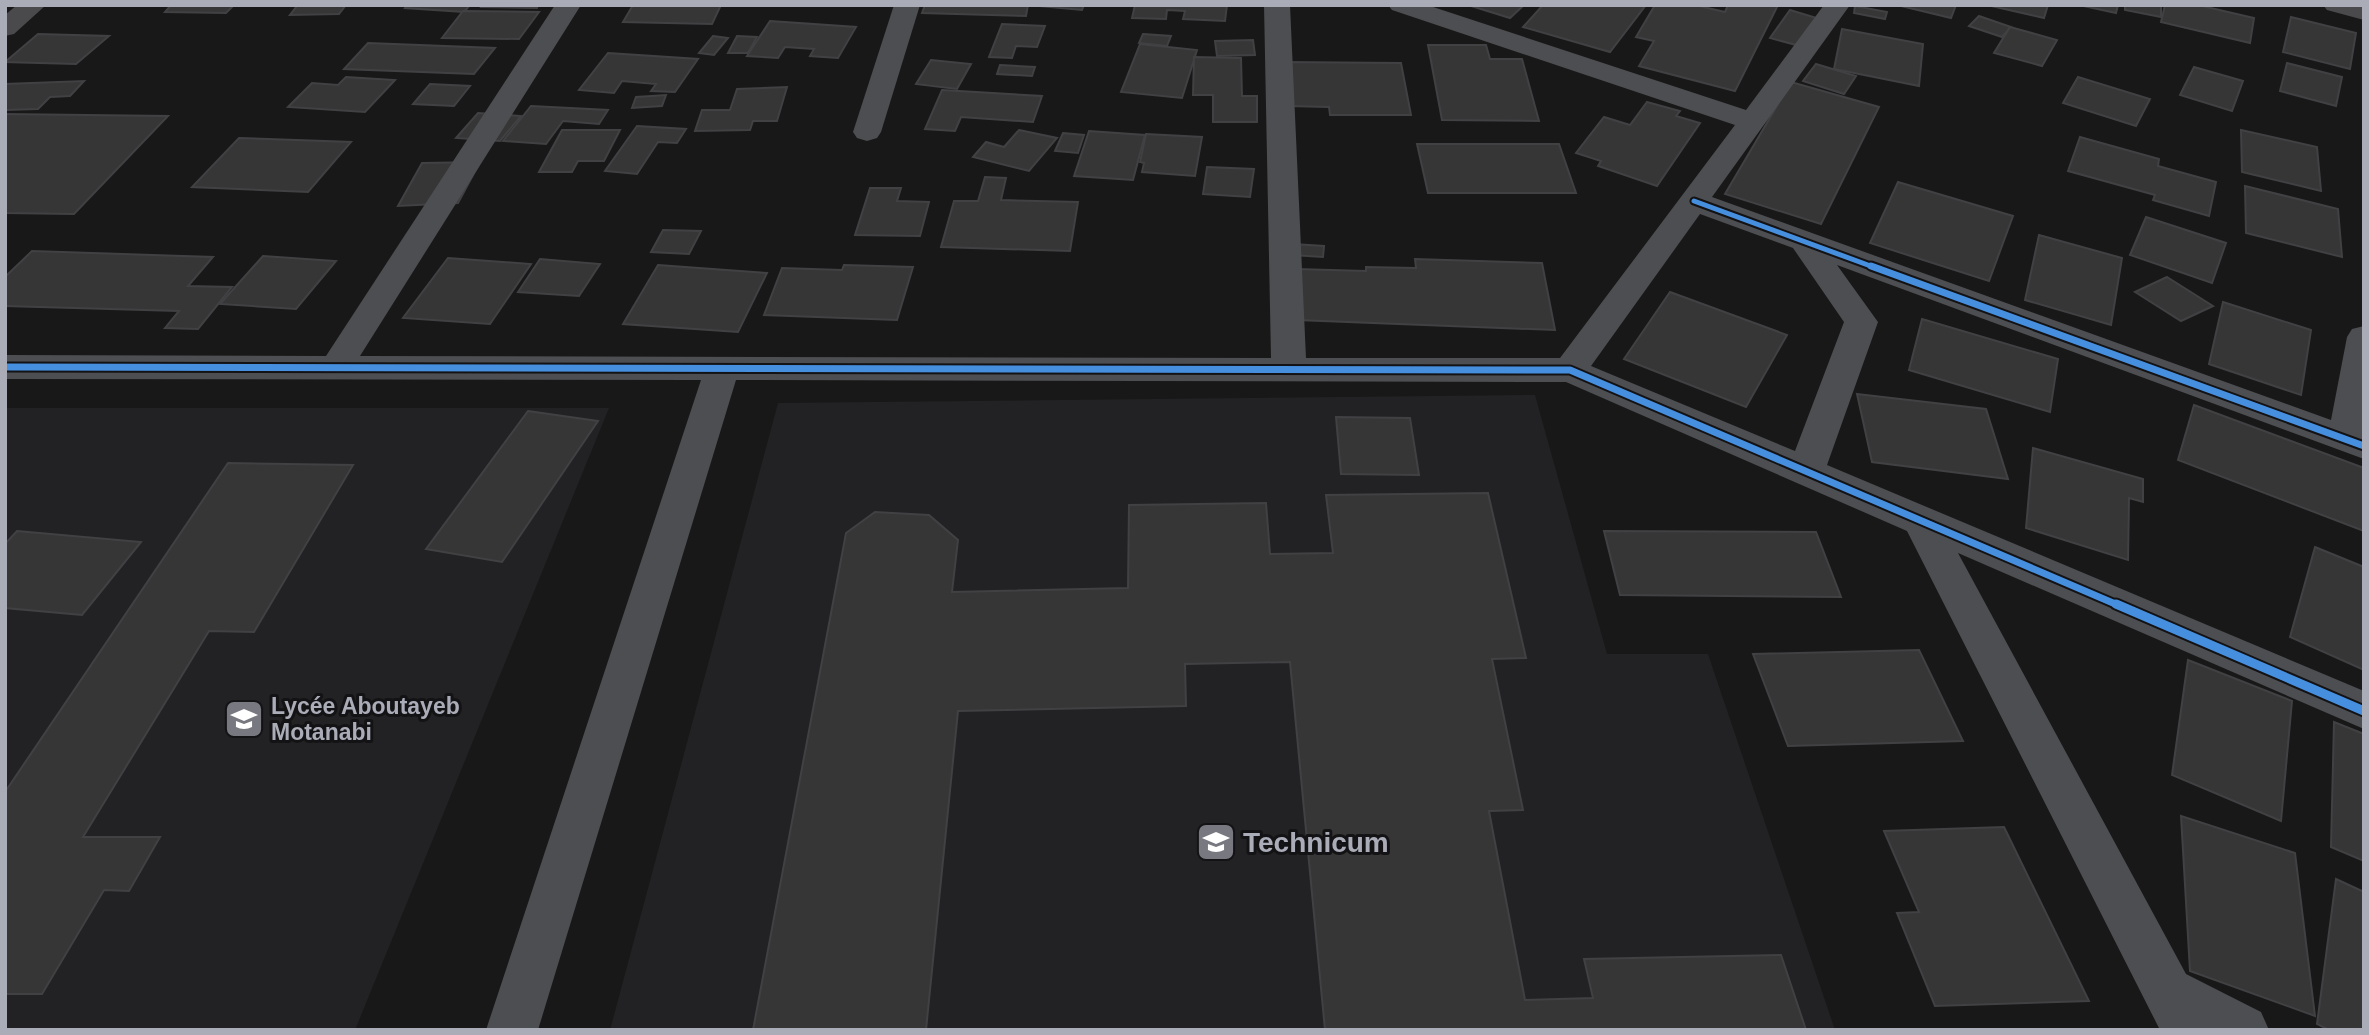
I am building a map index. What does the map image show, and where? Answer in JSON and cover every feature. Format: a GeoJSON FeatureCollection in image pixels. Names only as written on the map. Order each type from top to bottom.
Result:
{"type":"FeatureCollection","features":[{"type":"Feature","properties":{"kind":"main road"},"geometry":{"type":"LineString","coordinates":[[5,28],[33,5]]}},
{"type":"Feature","properties":{"kind":"main road"},"geometry":{"type":"LineString","coordinates":[[2336,5],[2364,12]]}},
{"type":"Feature","properties":{"kind":"street"},"geometry":{"type":"LineString","coordinates":[[336,367],[568,5]]}},
{"type":"Feature","properties":{"kind":"street"},"geometry":{"type":"LineString","coordinates":[[867,132],[906,5]]}},
{"type":"Feature","properties":{"kind":"street"},"geometry":{"type":"LineString","coordinates":[[1277,5],[1289,370]]}},
{"type":"Feature","properties":{"kind":"street"},"geometry":{"type":"LineString","coordinates":[[1401,5],[1752,121]]}},
{"type":"Feature","properties":{"kind":"street"},"geometry":{"type":"LineString","coordinates":[[1570,370],[1837,5]]}},
{"type":"Feature","properties":{"kind":"street"},"geometry":{"type":"LineString","coordinates":[[1694,201],[2354,442],[2364,337]]}},
{"type":"Feature","properties":{"kind":"street"},"geometry":{"type":"LineString","coordinates":[[1804,242],[1861,322],[1805,472]]}},
{"type":"Feature","properties":{"kind":"street"},"geometry":{"type":"LineString","coordinates":[[5,367],[1570,370],[2364,711]]}},
{"type":"Feature","properties":{"kind":"street"},"geometry":{"type":"LineString","coordinates":[[512,1030],[722,368]]}},
{"type":"Feature","properties":{"kind":"street"},"geometry":{"type":"LineString","coordinates":[[1921,521],[2178,1010],[2243,1030]]}},
{"type":"Feature","properties":{"kind":"shaded area","name":"Technicum"},"geometry":{"type":"Polygon","coordinates":[[[1535,395],[1607,654],[1708,654],[1835,1030],[610,1030],[778,403],[1535,395]]]}},
{"type":"Feature","properties":{"kind":"shaded area","name":"Lycée Aboutayeb Motanabi"},"geometry":{"type":"Polygon","coordinates":[[[5,408],[609,408],[355,1030],[5,1030],[5,408]]]}},
{"type":"Feature","properties":{"kind":"building"},"geometry":{"type":"Polygon","coordinates":[[[171,5],[234,5],[226,13],[165,12],[171,5]]]}},
{"type":"Feature","properties":{"kind":"building"},"geometry":{"type":"Polygon","coordinates":[[[346,5],[339,14],[290,15],[297,6],[346,5]]]}},
{"type":"Feature","properties":{"kind":"building"},"geometry":{"type":"Polygon","coordinates":[[[407,5],[470,5],[464,12],[405,8],[407,5]]]}},
{"type":"Feature","properties":{"kind":"building"},"geometry":{"type":"Polygon","coordinates":[[[538,5],[537,8],[481,7],[538,5]]]}},
{"type":"Feature","properties":{"kind":"building"},"geometry":{"type":"Polygon","coordinates":[[[633,5],[721,5],[712,24],[623,22],[633,5]]]}},
{"type":"Feature","properties":{"kind":"building"},"geometry":{"type":"Polygon","coordinates":[[[925,5],[1028,5],[1026,16],[922,13],[925,5]]]}},
{"type":"Feature","properties":{"kind":"building"},"geometry":{"type":"Polygon","coordinates":[[[1028,5],[1084,5],[1082,10],[1028,5]]]}},
{"type":"Feature","properties":{"kind":"building"},"geometry":{"type":"Polygon","coordinates":[[[1135,5],[1227,5],[1225,21],[1183,19],[1185,11],[1167,10],[1166,19],[1132,18],[1135,5]]]}},
{"type":"Feature","properties":{"kind":"building"},"geometry":{"type":"Polygon","coordinates":[[[1468,5],[1524,5],[1510,18],[1468,5]]]}},
{"type":"Feature","properties":{"kind":"building"},"geometry":{"type":"Polygon","coordinates":[[[1543,5],[1646,5],[1610,52],[1523,27],[1543,5]]]}},
{"type":"Feature","properties":{"kind":"building"},"geometry":{"type":"Polygon","coordinates":[[[1655,5],[1695,5],[1725,12],[1728,5],[1778,5],[1735,91],[1639,66],[1654,41],[1636,37],[1655,5]]]}},
{"type":"Feature","properties":{"kind":"building"},"geometry":{"type":"Polygon","coordinates":[[[1897,5],[1956,5],[1951,18],[1897,5]]]}},
{"type":"Feature","properties":{"kind":"building"},"geometry":{"type":"Polygon","coordinates":[[[1987,5],[2048,5],[2044,18],[1987,5]]]}},
{"type":"Feature","properties":{"kind":"building"},"geometry":{"type":"Polygon","coordinates":[[[2079,5],[2118,5],[2116,13],[2079,5]]]}},
{"type":"Feature","properties":{"kind":"building"},"geometry":{"type":"Polygon","coordinates":[[[2125,5],[2161,5],[2161,17],[2125,10],[2125,5]]]}},
{"type":"Feature","properties":{"kind":"building"},"geometry":{"type":"Polygon","coordinates":[[[2165,5],[2198,5],[2254,18],[2250,43],[2161,22],[2165,5]]]}},
{"type":"Feature","properties":{"kind":"building"},"geometry":{"type":"Polygon","coordinates":[[[1855,6],[1887,12],[1885,19],[1854,13],[1855,6]]]}},
{"type":"Feature","properties":{"kind":"building"},"geometry":{"type":"Polygon","coordinates":[[[1790,10],[1820,19],[1800,46],[1770,38],[1790,10]]]}},
{"type":"Feature","properties":{"kind":"building"},"geometry":{"type":"Polygon","coordinates":[[[463,11],[539,12],[519,39],[442,38],[463,11]]]}},
{"type":"Feature","properties":{"kind":"building"},"geometry":{"type":"Polygon","coordinates":[[[1979,16],[2011,27],[2002,37],[1969,26],[1979,16]]]}},
{"type":"Feature","properties":{"kind":"building"},"geometry":{"type":"Polygon","coordinates":[[[2291,17],[2356,33],[2350,69],[2283,52],[2291,17]]]}},
{"type":"Feature","properties":{"kind":"building"},"geometry":{"type":"Polygon","coordinates":[[[770,21],[856,27],[838,58],[810,56],[814,49],[785,47],[778,58],[747,56],[770,21]]]}},
{"type":"Feature","properties":{"kind":"building"},"geometry":{"type":"Polygon","coordinates":[[[1002,24],[1045,26],[1037,47],[1016,46],[1012,58],[989,57],[1002,24]]]}},
{"type":"Feature","properties":{"kind":"building"},"geometry":{"type":"Polygon","coordinates":[[[2010,27],[2057,40],[2042,66],[1994,53],[2010,27]]]}},
{"type":"Feature","properties":{"kind":"building"},"geometry":{"type":"Polygon","coordinates":[[[1842,29],[1923,44],[1919,86],[1834,69],[1842,29]]]}},
{"type":"Feature","properties":{"kind":"building"},"geometry":{"type":"Polygon","coordinates":[[[38,34],[109,36],[76,64],[5,62],[38,34]]]}},
{"type":"Feature","properties":{"kind":"building"},"geometry":{"type":"Polygon","coordinates":[[[1143,34],[1171,36],[1167,46],[1139,43],[1143,34]]]}},
{"type":"Feature","properties":{"kind":"building"},"geometry":{"type":"Polygon","coordinates":[[[713,36],[728,38],[714,55],[699,53],[713,36]]]}},
{"type":"Feature","properties":{"kind":"building"},"geometry":{"type":"Polygon","coordinates":[[[737,36],[757,37],[748,53],[728,53],[737,36]]]}},
{"type":"Feature","properties":{"kind":"building"},"geometry":{"type":"Polygon","coordinates":[[[1253,40],[1255,55],[1217,56],[1215,41],[1253,40]]]}},
{"type":"Feature","properties":{"kind":"building"},"geometry":{"type":"Polygon","coordinates":[[[368,43],[495,48],[474,74],[344,69],[368,43]]]}},
{"type":"Feature","properties":{"kind":"building"},"geometry":{"type":"Polygon","coordinates":[[[1140,44],[1197,50],[1182,98],[1121,92],[1140,44]]]}},
{"type":"Feature","properties":{"kind":"building"},"geometry":{"type":"Polygon","coordinates":[[[1428,45],[1486,45],[1490,59],[1522,59],[1539,121],[1442,120],[1428,45]]]}},
{"type":"Feature","properties":{"kind":"building"},"geometry":{"type":"Polygon","coordinates":[[[608,53],[698,59],[675,92],[651,91],[656,84],[622,81],[614,93],[579,90],[608,53]]]}},
{"type":"Feature","properties":{"kind":"building"},"geometry":{"type":"Polygon","coordinates":[[[1194,57],[1241,58],[1242,96],[1257,96],[1257,122],[1213,122],[1213,95],[1193,95],[1194,57]]]}},
{"type":"Feature","properties":{"kind":"building"},"geometry":{"type":"Polygon","coordinates":[[[931,60],[971,64],[957,89],[916,84],[931,60]]]}},
{"type":"Feature","properties":{"kind":"building"},"geometry":{"type":"Polygon","coordinates":[[[1283,62],[1401,63],[1411,115],[1330,115],[1329,107],[1287,106],[1283,62]]]}},
{"type":"Feature","properties":{"kind":"building"},"geometry":{"type":"Polygon","coordinates":[[[2287,63],[2342,77],[2336,106],[2280,91],[2287,63]]]}},
{"type":"Feature","properties":{"kind":"building"},"geometry":{"type":"Polygon","coordinates":[[[1816,64],[1856,76],[1844,94],[1803,81],[1816,64]]]}},
{"type":"Feature","properties":{"kind":"building"},"geometry":{"type":"Polygon","coordinates":[[[1000,65],[1035,67],[1032,76],[997,74],[1000,65]]]}},
{"type":"Feature","properties":{"kind":"building"},"geometry":{"type":"Polygon","coordinates":[[[2194,67],[2243,81],[2232,111],[2180,95],[2194,67]]]}},
{"type":"Feature","properties":{"kind":"building"},"geometry":{"type":"Polygon","coordinates":[[[346,77],[395,80],[365,112],[288,107],[312,83],[338,85],[346,77]]]}},
{"type":"Feature","properties":{"kind":"building"},"geometry":{"type":"Polygon","coordinates":[[[2078,77],[2150,99],[2136,126],[2063,103],[2078,77]]]}},
{"type":"Feature","properties":{"kind":"building"},"geometry":{"type":"Polygon","coordinates":[[[84,81],[70,96],[50,97],[38,109],[5,110],[5,84],[84,81]]]}},
{"type":"Feature","properties":{"kind":"building"},"geometry":{"type":"Polygon","coordinates":[[[1791,82],[1879,107],[1821,224],[1725,194],[1791,82]]]}},
{"type":"Feature","properties":{"kind":"building"},"geometry":{"type":"Polygon","coordinates":[[[430,84],[470,86],[454,106],[413,104],[430,84]]]}},
{"type":"Feature","properties":{"kind":"building"},"geometry":{"type":"Polygon","coordinates":[[[787,87],[777,121],[753,121],[750,130],[695,131],[702,110],[730,110],[737,89],[787,87]]]}},
{"type":"Feature","properties":{"kind":"building"},"geometry":{"type":"Polygon","coordinates":[[[942,90],[1042,96],[1033,122],[961,117],[955,131],[925,129],[942,90]]]}},
{"type":"Feature","properties":{"kind":"building"},"geometry":{"type":"Polygon","coordinates":[[[666,95],[662,106],[632,108],[636,97],[666,95]]]}},
{"type":"Feature","properties":{"kind":"building"},"geometry":{"type":"Polygon","coordinates":[[[1647,102],[1680,111],[1676,116],[1700,123],[1657,186],[1598,166],[1601,161],[1576,153],[1604,117],[1630,125],[1647,102]]]}},
{"type":"Feature","properties":{"kind":"building"},"geometry":{"type":"Polygon","coordinates":[[[531,106],[608,110],[599,124],[563,121],[546,144],[503,141],[531,106]]]}},
{"type":"Feature","properties":{"kind":"building"},"geometry":{"type":"Polygon","coordinates":[[[478,113],[521,116],[500,141],[456,138],[478,113]]]}},
{"type":"Feature","properties":{"kind":"building"},"geometry":{"type":"Polygon","coordinates":[[[5,114],[168,116],[74,214],[5,213],[5,114]]]}},
{"type":"Feature","properties":{"kind":"building"},"geometry":{"type":"Polygon","coordinates":[[[637,126],[686,129],[677,143],[658,142],[637,174],[605,171],[637,126]]]}},
{"type":"Feature","properties":{"kind":"building"},"geometry":{"type":"Polygon","coordinates":[[[562,130],[620,130],[604,161],[578,161],[572,172],[539,172],[562,130]]]}},
{"type":"Feature","properties":{"kind":"building"},"geometry":{"type":"Polygon","coordinates":[[[1019,130],[1057,138],[1029,171],[973,157],[986,142],[1004,147],[1019,130]]]}},
{"type":"Feature","properties":{"kind":"building"},"geometry":{"type":"Polygon","coordinates":[[[2241,130],[2317,147],[2321,191],[2242,172],[2241,130]]]}},
{"type":"Feature","properties":{"kind":"building"},"geometry":{"type":"Polygon","coordinates":[[[1089,131],[1145,135],[1133,180],[1074,176],[1089,131]]]}},
{"type":"Feature","properties":{"kind":"building"},"geometry":{"type":"Polygon","coordinates":[[[1063,133],[1084,135],[1078,153],[1055,151],[1063,133]]]}},
{"type":"Feature","properties":{"kind":"building"},"geometry":{"type":"Polygon","coordinates":[[[1146,134],[1202,137],[1195,176],[1142,172],[1144,163],[1140,162],[1146,134]]]}},
{"type":"Feature","properties":{"kind":"building"},"geometry":{"type":"Polygon","coordinates":[[[2080,137],[2159,159],[2158,166],[2216,182],[2209,216],[2153,200],[2155,195],[2068,171],[2080,137]]]}},
{"type":"Feature","properties":{"kind":"building"},"geometry":{"type":"Polygon","coordinates":[[[239,138],[351,142],[308,192],[192,187],[239,138]]]}},
{"type":"Feature","properties":{"kind":"building"},"geometry":{"type":"Polygon","coordinates":[[[1417,144],[1559,144],[1576,193],[1428,193],[1417,144]]]}},
{"type":"Feature","properties":{"kind":"building"},"geometry":{"type":"Polygon","coordinates":[[[480,162],[458,203],[398,206],[422,163],[480,162]]]}},
{"type":"Feature","properties":{"kind":"building"},"geometry":{"type":"Polygon","coordinates":[[[1207,167],[1254,169],[1250,197],[1203,194],[1207,167]]]}},
{"type":"Feature","properties":{"kind":"building"},"geometry":{"type":"Polygon","coordinates":[[[985,177],[1006,178],[1001,200],[1078,202],[1070,251],[941,247],[954,201],[978,201],[985,177]]]}},
{"type":"Feature","properties":{"kind":"building"},"geometry":{"type":"Polygon","coordinates":[[[1898,182],[2013,216],[1989,281],[1870,243],[1898,182]]]}},
{"type":"Feature","properties":{"kind":"building"},"geometry":{"type":"Polygon","coordinates":[[[2245,186],[2338,209],[2342,257],[2246,233],[2245,186]]]}},
{"type":"Feature","properties":{"kind":"building"},"geometry":{"type":"Polygon","coordinates":[[[870,188],[901,188],[897,201],[929,202],[920,236],[855,235],[870,188]]]}},
{"type":"Feature","properties":{"kind":"building"},"geometry":{"type":"Polygon","coordinates":[[[2146,217],[2226,243],[2212,283],[2130,255],[2146,217]]]}},
{"type":"Feature","properties":{"kind":"building"},"geometry":{"type":"Polygon","coordinates":[[[663,230],[701,231],[689,254],[651,252],[663,230]]]}},
{"type":"Feature","properties":{"kind":"building"},"geometry":{"type":"Polygon","coordinates":[[[2039,235],[2122,258],[2111,325],[2025,300],[2039,235]]]}},
{"type":"Feature","properties":{"kind":"building"},"geometry":{"type":"Polygon","coordinates":[[[1293,244],[1324,246],[1323,257],[1292,255],[1293,244]]]}},
{"type":"Feature","properties":{"kind":"building"},"geometry":{"type":"Polygon","coordinates":[[[32,251],[213,257],[188,286],[232,287],[198,329],[165,328],[179,311],[5,306],[5,277],[32,251]]]}},
{"type":"Feature","properties":{"kind":"building"},"geometry":{"type":"Polygon","coordinates":[[[263,256],[336,261],[296,309],[220,304],[263,256]]]}},
{"type":"Feature","properties":{"kind":"building"},"geometry":{"type":"Polygon","coordinates":[[[448,258],[531,264],[490,324],[403,318],[448,258]]]}},
{"type":"Feature","properties":{"kind":"building"},"geometry":{"type":"Polygon","coordinates":[[[540,259],[600,264],[579,296],[518,292],[540,259]]]}},
{"type":"Feature","properties":{"kind":"building"},"geometry":{"type":"Polygon","coordinates":[[[1415,259],[1542,263],[1555,330],[1297,320],[1297,269],[1366,271],[1366,267],[1416,268],[1415,259]]]}},
{"type":"Feature","properties":{"kind":"building"},"geometry":{"type":"Polygon","coordinates":[[[658,265],[767,273],[738,332],[623,324],[658,265]]]}},
{"type":"Feature","properties":{"kind":"building"},"geometry":{"type":"Polygon","coordinates":[[[844,265],[913,267],[897,320],[764,315],[782,268],[842,270],[844,265]]]}},
{"type":"Feature","properties":{"kind":"building"},"geometry":{"type":"Polygon","coordinates":[[[2167,277],[2213,306],[2181,321],[2135,292],[2167,277]]]}},
{"type":"Feature","properties":{"kind":"building"},"geometry":{"type":"Polygon","coordinates":[[[1670,292],[1787,335],[1746,407],[1624,359],[1670,292]]]}},
{"type":"Feature","properties":{"kind":"building"},"geometry":{"type":"Polygon","coordinates":[[[2223,302],[2311,330],[2301,395],[2209,364],[2223,302]]]}},
{"type":"Feature","properties":{"kind":"building"},"geometry":{"type":"Polygon","coordinates":[[[1922,319],[2058,359],[2050,412],[1909,370],[1922,319]]]}},
{"type":"Feature","properties":{"kind":"building"},"geometry":{"type":"Polygon","coordinates":[[[1857,394],[1986,409],[2008,479],[1872,462],[1857,394]]]}},
{"type":"Feature","properties":{"kind":"building"},"geometry":{"type":"Polygon","coordinates":[[[2194,405],[2364,468],[2364,531],[2178,460],[2194,405]]]}},
{"type":"Feature","properties":{"kind":"building"},"geometry":{"type":"Polygon","coordinates":[[[528,411],[598,421],[502,562],[426,549],[528,411]]]}},
{"type":"Feature","properties":{"kind":"building"},"geometry":{"type":"Polygon","coordinates":[[[1336,417],[1410,418],[1419,475],[1341,474],[1336,417]]]}},
{"type":"Feature","properties":{"kind":"building"},"geometry":{"type":"Polygon","coordinates":[[[2033,448],[2143,479],[2143,502],[2129,498],[2128,560],[2026,528],[2033,448]]]}},
{"type":"Feature","properties":{"kind":"building"},"geometry":{"type":"Polygon","coordinates":[[[228,463],[353,465],[254,632],[209,631],[83,837],[160,837],[129,891],[104,890],[42,994],[5,994],[5,792],[228,463]]]}},
{"type":"Feature","properties":{"kind":"building"},"geometry":{"type":"Polygon","coordinates":[[[1488,493],[1526,658],[1492,659],[1523,810],[1489,811],[1525,1000],[1593,998],[1584,959],[1781,955],[1806,1030],[1325,1030],[1290,662],[1185,664],[1186,706],[958,711],[926,1030],[753,1030],[846,533],[875,512],[929,515],[958,540],[952,592],[1128,588],[1129,505],[1266,503],[1270,554],[1333,553],[1326,495],[1488,493]]]}},
{"type":"Feature","properties":{"kind":"building"},"geometry":{"type":"Polygon","coordinates":[[[17,531],[141,542],[82,615],[5,608],[5,544],[17,531]]]}},
{"type":"Feature","properties":{"kind":"building"},"geometry":{"type":"Polygon","coordinates":[[[1604,531],[1816,532],[1841,597],[1620,595],[1604,531]]]}},
{"type":"Feature","properties":{"kind":"building"},"geometry":{"type":"Polygon","coordinates":[[[2315,547],[2364,567],[2364,670],[2290,637],[2315,547]]]}},
{"type":"Feature","properties":{"kind":"building"},"geometry":{"type":"Polygon","coordinates":[[[1919,650],[1963,741],[1788,746],[1753,654],[1919,650]]]}},
{"type":"Feature","properties":{"kind":"building"},"geometry":{"type":"Polygon","coordinates":[[[2188,660],[2292,701],[2281,821],[2172,775],[2188,660]]]}},
{"type":"Feature","properties":{"kind":"building"},"geometry":{"type":"Polygon","coordinates":[[[2334,722],[2364,734],[2364,861],[2331,847],[2334,722]]]}},
{"type":"Feature","properties":{"kind":"building"},"geometry":{"type":"Polygon","coordinates":[[[2181,816],[2295,853],[2315,1016],[2190,971],[2181,816]]]}},
{"type":"Feature","properties":{"kind":"building"},"geometry":{"type":"Polygon","coordinates":[[[2004,827],[2089,1001],[1935,1006],[1897,913],[1919,912],[1884,831],[2004,827]]]}},
{"type":"Feature","properties":{"kind":"building"},"geometry":{"type":"Polygon","coordinates":[[[2336,879],[2364,892],[2364,1030],[2329,1030],[2317,1024],[2336,879]]]}},
{"type":"Feature","properties":{"kind":"cycle path"},"geometry":{"type":"LineString","coordinates":[[1694,201],[2364,446]]}},
{"type":"Feature","properties":{"kind":"cycle path"},"geometry":{"type":"LineString","coordinates":[[5,367],[1570,370],[2364,711]]}},
{"type":"Feature","properties":{"kind":"place","name":"Lycée Aboutayeb Motanabi"},"geometry":{"type":"Point","coordinates":[244,719]}},
{"type":"Feature","properties":{"kind":"place","name":"Technicum"},"geometry":{"type":"Point","coordinates":[1216,842]}}]}
